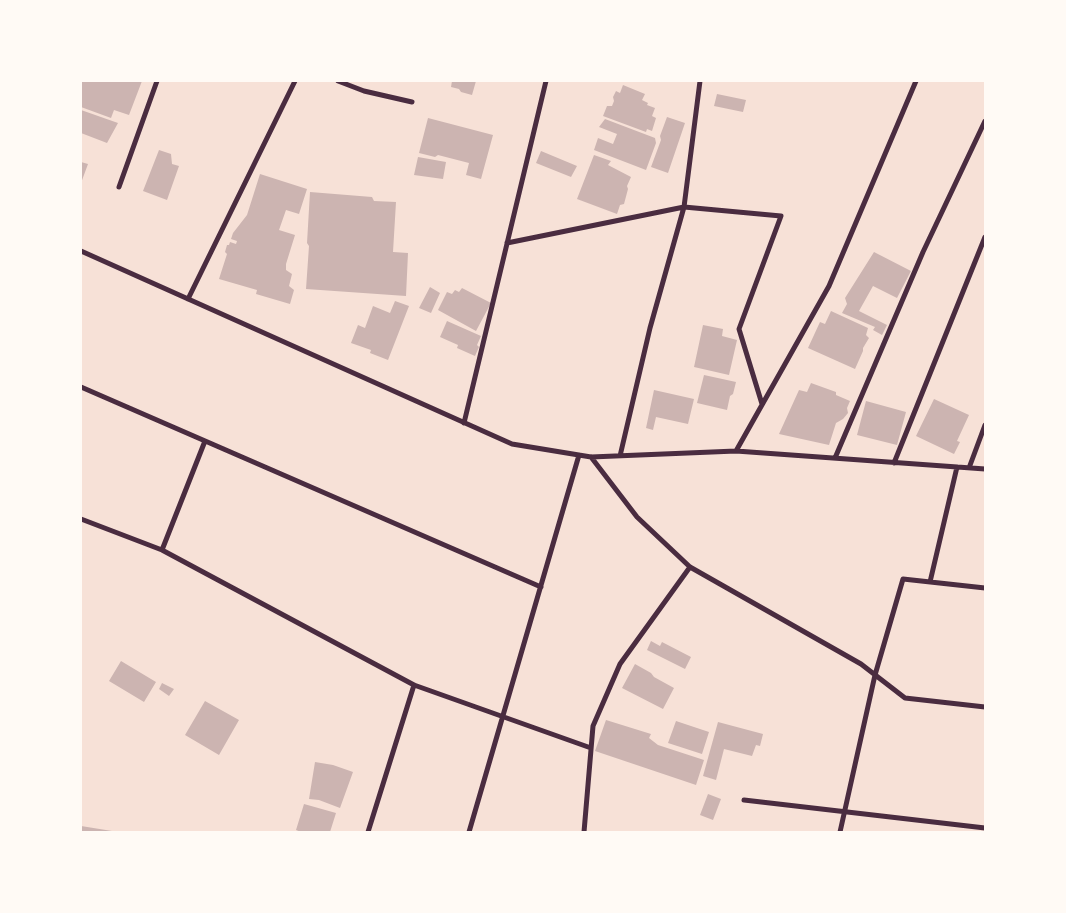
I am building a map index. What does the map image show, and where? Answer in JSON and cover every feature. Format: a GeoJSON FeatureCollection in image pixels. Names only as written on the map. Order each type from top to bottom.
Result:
{"type":"FeatureCollection","features":[{"type":"Feature","properties":{"kind":"street"},"geometry":{"type":"LineString","coordinates":[[119,187],[157,81]]}},
{"type":"Feature","properties":{"kind":"street"},"geometry":{"type":"LineString","coordinates":[[188,299],[294,81]]}},
{"type":"Feature","properties":{"kind":"street"},"geometry":{"type":"LineString","coordinates":[[338,81],[364,91],[412,102]]}},
{"type":"Feature","properties":{"kind":"street"},"geometry":{"type":"LineString","coordinates":[[464,423],[546,81]]}},
{"type":"Feature","properties":{"kind":"street"},"geometry":{"type":"LineString","coordinates":[[620,456],[650,328],[684,207],[700,81]]}},
{"type":"Feature","properties":{"kind":"street"},"geometry":{"type":"LineString","coordinates":[[736,451],[828,286],[916,81]]}},
{"type":"Feature","properties":{"kind":"street"},"geometry":{"type":"LineString","coordinates":[[835,458],[923,252],[985,121]]}},
{"type":"Feature","properties":{"kind":"street"},"geometry":{"type":"LineString","coordinates":[[507,243],[684,207],[781,216],[739,330],[762,404]]}},
{"type":"Feature","properties":{"kind":"street"},"geometry":{"type":"LineString","coordinates":[[894,462],[985,237]]}},
{"type":"Feature","properties":{"kind":"street"},"geometry":{"type":"LineString","coordinates":[[81,251],[512,444],[591,457],[736,451],[985,469]]}},
{"type":"Feature","properties":{"kind":"street"},"geometry":{"type":"LineString","coordinates":[[81,387],[541,587]]}},
{"type":"Feature","properties":{"kind":"street"},"geometry":{"type":"LineString","coordinates":[[969,468],[985,425]]}},
{"type":"Feature","properties":{"kind":"street"},"geometry":{"type":"LineString","coordinates":[[162,550],[205,441]]}},
{"type":"Feature","properties":{"kind":"street"},"geometry":{"type":"LineString","coordinates":[[469,832],[579,455]]}},
{"type":"Feature","properties":{"kind":"street"},"geometry":{"type":"LineString","coordinates":[[591,457],[637,517],[690,567],[861,664],[905,698],[985,707]]}},
{"type":"Feature","properties":{"kind":"street"},"geometry":{"type":"LineString","coordinates":[[930,582],[957,467]]}},
{"type":"Feature","properties":{"kind":"street"},"geometry":{"type":"LineString","coordinates":[[81,519],[162,550],[414,685],[591,748]]}},
{"type":"Feature","properties":{"kind":"street"},"geometry":{"type":"LineString","coordinates":[[584,832],[593,726],[620,664],[690,567]]}},
{"type":"Feature","properties":{"kind":"street"},"geometry":{"type":"LineString","coordinates":[[840,832],[875,675],[902,580],[985,588]]}},
{"type":"Feature","properties":{"kind":"street"},"geometry":{"type":"LineString","coordinates":[[368,832],[414,685]]}},
{"type":"Feature","properties":{"kind":"street"},"geometry":{"type":"LineString","coordinates":[[744,800],[985,828]]}},
{"type":"Feature","properties":{"kind":"building"},"geometry":{"type":"Polygon","coordinates":[[[81,81],[142,81],[129,115],[114,110],[111,118],[81,107],[81,81]]]}},
{"type":"Feature","properties":{"kind":"building"},"geometry":{"type":"Polygon","coordinates":[[[452,81],[476,81],[472,95],[451,87],[452,81]]]}},
{"type":"Feature","properties":{"kind":"building"},"geometry":{"type":"Polygon","coordinates":[[[623,85],[645,94],[642,100],[648,103],[647,105],[655,108],[652,116],[656,118],[652,131],[647,129],[646,132],[603,116],[607,106],[612,106],[616,91],[620,93],[623,85]]]}},
{"type":"Feature","properties":{"kind":"building"},"geometry":{"type":"Polygon","coordinates":[[[717,94],[746,100],[743,112],[714,106],[717,94]]]}},
{"type":"Feature","properties":{"kind":"building"},"geometry":{"type":"Polygon","coordinates":[[[81,110],[118,123],[107,143],[81,133],[81,110]]]}},
{"type":"Feature","properties":{"kind":"building"},"geometry":{"type":"Polygon","coordinates":[[[667,117],[685,123],[668,173],[651,167],[667,117]]]}},
{"type":"Feature","properties":{"kind":"building"},"geometry":{"type":"Polygon","coordinates":[[[428,118],[493,135],[481,179],[466,175],[469,163],[438,155],[435,157],[419,153],[428,118]]]}},
{"type":"Feature","properties":{"kind":"building"},"geometry":{"type":"Polygon","coordinates":[[[605,119],[655,138],[656,143],[646,170],[594,150],[598,138],[613,144],[617,134],[599,127],[605,119]]]}},
{"type":"Feature","properties":{"kind":"building"},"geometry":{"type":"Polygon","coordinates":[[[159,150],[171,154],[172,164],[179,166],[167,200],[143,191],[159,150]]]}},
{"type":"Feature","properties":{"kind":"building"},"geometry":{"type":"Polygon","coordinates":[[[541,151],[577,166],[571,177],[536,163],[541,151]]]}},
{"type":"Feature","properties":{"kind":"building"},"geometry":{"type":"Polygon","coordinates":[[[594,155],[611,161],[608,165],[631,177],[627,186],[624,204],[620,205],[617,214],[577,199],[594,155]]]}},
{"type":"Feature","properties":{"kind":"building"},"geometry":{"type":"Polygon","coordinates":[[[418,157],[446,162],[443,179],[414,175],[418,157]]]}},
{"type":"Feature","properties":{"kind":"building"},"geometry":{"type":"Polygon","coordinates":[[[81,162],[88,164],[81,183],[81,162]]]}},
{"type":"Feature","properties":{"kind":"building"},"geometry":{"type":"Polygon","coordinates":[[[260,174],[307,189],[299,214],[286,210],[279,230],[295,235],[286,264],[286,270],[292,274],[289,286],[294,290],[290,304],[256,294],[257,290],[219,279],[227,254],[225,252],[227,245],[230,242],[236,244],[237,241],[231,239],[233,233],[247,215],[260,174]]]}},
{"type":"Feature","properties":{"kind":"building"},"geometry":{"type":"Polygon","coordinates":[[[310,192],[372,197],[374,201],[396,202],[393,252],[408,253],[406,296],[306,289],[310,192]]]}},
{"type":"Feature","properties":{"kind":"building"},"geometry":{"type":"Polygon","coordinates":[[[874,252],[911,271],[897,298],[873,286],[859,311],[887,325],[882,335],[873,330],[875,327],[842,313],[847,304],[845,298],[874,252]]]}},
{"type":"Feature","properties":{"kind":"building"},"geometry":{"type":"Polygon","coordinates":[[[430,287],[440,293],[431,313],[419,308],[430,287]]]}},
{"type":"Feature","properties":{"kind":"building"},"geometry":{"type":"Polygon","coordinates":[[[462,288],[491,303],[476,331],[438,310],[447,292],[452,294],[455,290],[459,292],[462,288]]]}},
{"type":"Feature","properties":{"kind":"building"},"geometry":{"type":"Polygon","coordinates":[[[395,301],[409,306],[388,360],[370,353],[371,350],[351,343],[358,325],[365,328],[373,306],[390,313],[395,301]]]}},
{"type":"Feature","properties":{"kind":"building"},"geometry":{"type":"Polygon","coordinates":[[[831,311],[868,328],[866,335],[869,338],[855,369],[808,348],[820,322],[825,324],[831,311]]]}},
{"type":"Feature","properties":{"kind":"building"},"geometry":{"type":"Polygon","coordinates":[[[447,321],[481,336],[475,356],[457,348],[458,345],[440,337],[447,321]]]}},
{"type":"Feature","properties":{"kind":"building"},"geometry":{"type":"Polygon","coordinates":[[[703,325],[723,329],[722,336],[737,340],[729,375],[694,367],[703,325]]]}},
{"type":"Feature","properties":{"kind":"building"},"geometry":{"type":"Polygon","coordinates":[[[704,375],[736,382],[727,410],[697,403],[704,375]]]}},
{"type":"Feature","properties":{"kind":"building"},"geometry":{"type":"Polygon","coordinates":[[[811,383],[836,392],[836,395],[850,401],[847,408],[848,413],[836,423],[829,445],[779,434],[799,390],[807,392],[811,383]]]}},
{"type":"Feature","properties":{"kind":"building"},"geometry":{"type":"Polygon","coordinates":[[[654,390],[694,399],[688,424],[656,417],[653,430],[646,428],[654,390]]]}},
{"type":"Feature","properties":{"kind":"building"},"geometry":{"type":"Polygon","coordinates":[[[934,399],[969,415],[957,441],[960,442],[954,454],[916,436],[934,399]]]}},
{"type":"Feature","properties":{"kind":"building"},"geometry":{"type":"Polygon","coordinates":[[[866,401],[906,412],[897,445],[857,435],[866,401]]]}},
{"type":"Feature","properties":{"kind":"building"},"geometry":{"type":"Polygon","coordinates":[[[651,641],[660,646],[662,642],[691,657],[685,669],[647,650],[651,641]]]}},
{"type":"Feature","properties":{"kind":"building"},"geometry":{"type":"Polygon","coordinates":[[[121,661],[156,682],[144,702],[109,681],[121,661]]]}},
{"type":"Feature","properties":{"kind":"building"},"geometry":{"type":"Polygon","coordinates":[[[635,664],[674,688],[663,709],[622,688],[635,664]]]}},
{"type":"Feature","properties":{"kind":"building"},"geometry":{"type":"Polygon","coordinates":[[[162,683],[174,689],[169,696],[159,689],[162,683]]]}},
{"type":"Feature","properties":{"kind":"building"},"geometry":{"type":"Polygon","coordinates":[[[205,701],[239,720],[219,755],[185,735],[205,701]]]}},
{"type":"Feature","properties":{"kind":"building"},"geometry":{"type":"Polygon","coordinates":[[[606,720],[651,734],[649,738],[658,745],[704,760],[696,785],[595,751],[606,720]]]}},
{"type":"Feature","properties":{"kind":"building"},"geometry":{"type":"Polygon","coordinates":[[[676,721],[709,732],[702,754],[668,743],[676,721]]]}},
{"type":"Feature","properties":{"kind":"building"},"geometry":{"type":"Polygon","coordinates":[[[718,722],[763,734],[760,746],[756,745],[752,756],[724,749],[716,780],[703,776],[718,722]]]}},
{"type":"Feature","properties":{"kind":"building"},"geometry":{"type":"Polygon","coordinates":[[[315,762],[333,765],[353,772],[340,808],[319,800],[309,799],[315,762]]]}},
{"type":"Feature","properties":{"kind":"building"},"geometry":{"type":"Polygon","coordinates":[[[708,794],[721,799],[713,820],[700,815],[708,794]]]}},
{"type":"Feature","properties":{"kind":"building"},"geometry":{"type":"Polygon","coordinates":[[[304,804],[336,813],[330,832],[301,832],[296,830],[304,804]]]}},
{"type":"Feature","properties":{"kind":"building"},"geometry":{"type":"Polygon","coordinates":[[[81,826],[112,831],[112,832],[81,832],[81,826]]]}}]}
